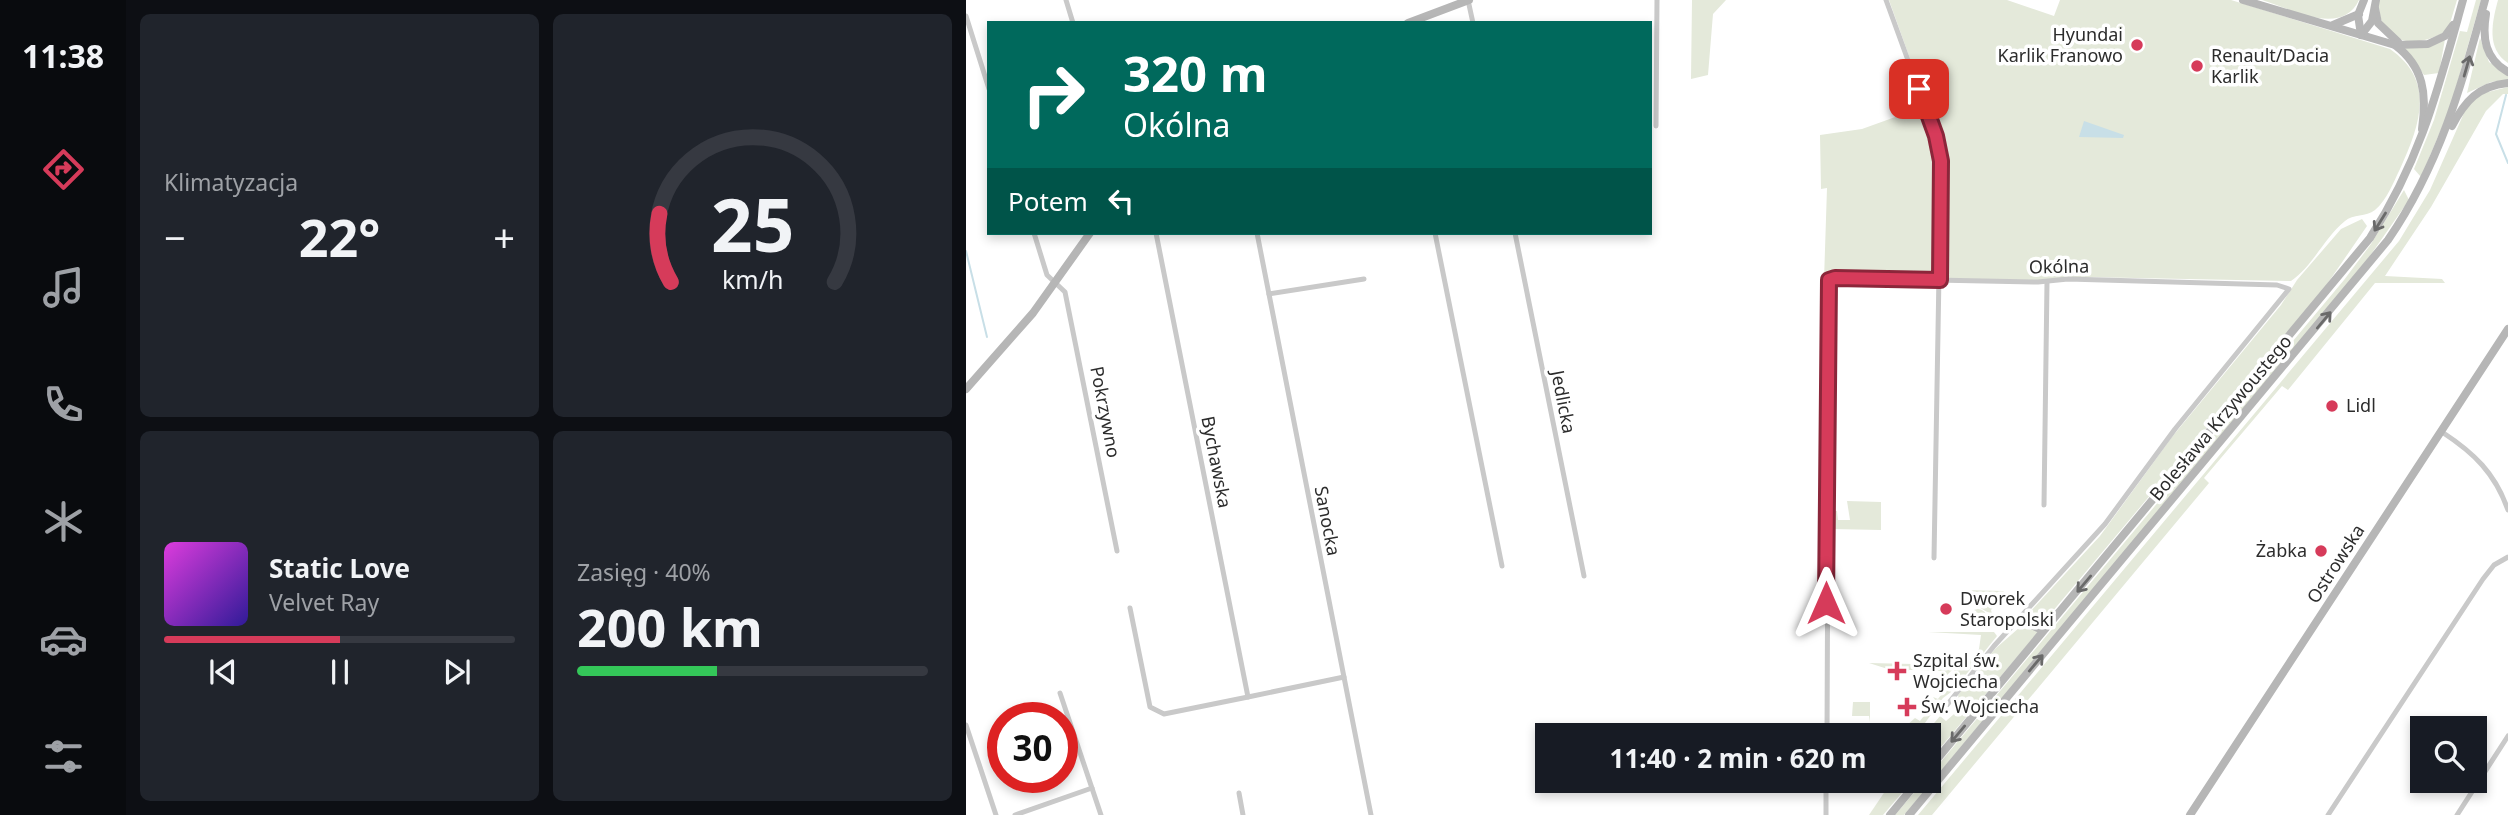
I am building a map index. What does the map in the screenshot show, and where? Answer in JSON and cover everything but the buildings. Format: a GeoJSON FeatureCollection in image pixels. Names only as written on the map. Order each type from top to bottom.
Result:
{"type":"FeatureCollection","features":[{"type":"Feature","properties":{"kind":"main road"},"geometry":{"type":"LineString","coordinates":[[1426,20],[1468,0]]}},
{"type":"Feature","properties":{"kind":"main road"},"geometry":{"type":"LineString","coordinates":[[2243,0],[2399,45],[2426,45],[2443,37],[2452,28],[2460,10]]}},
{"type":"Feature","properties":{"kind":"main road"},"geometry":{"type":"LineString","coordinates":[[2361,35],[2358,13],[2364,0]]}},
{"type":"Feature","properties":{"kind":"main road","name":"Bolesława Krzywoustego"},"geometry":{"type":"LineString","coordinates":[[1941,754],[2358,256],[2397,195],[2418,149],[2434,107],[2463,0]]}},
{"type":"Feature","properties":{"kind":"main road"},"geometry":{"type":"LineString","coordinates":[[2486,0],[2486,46],[2495,62],[2508,72]]}},
{"type":"Feature","properties":{"kind":"main road","name":"Bolesława Krzywoustego"},"geometry":{"type":"LineString","coordinates":[[1909,815],[2367,267],[2407,210],[2438,149],[2457,98],[2486,0]]}},
{"type":"Feature","properties":{"kind":"main road"},"geometry":{"type":"LineString","coordinates":[[2361,35],[2371,24],[2376,4]]}},
{"type":"Feature","properties":{"kind":"main road"},"geometry":{"type":"LineString","coordinates":[[2376,4],[2382,28],[2415,65],[2423,82],[2425,107],[2418,149]]}},
{"type":"Feature","properties":{"kind":"main road"},"geometry":{"type":"LineString","coordinates":[[2327,25],[2342,23],[2358,13]]}},
{"type":"Feature","properties":{"kind":"main road"},"geometry":{"type":"LineString","coordinates":[[2438,149],[2470,97],[2487,88],[2508,83]]}},
{"type":"Feature","properties":{"kind":"main road"},"geometry":{"type":"LineString","coordinates":[[966,390],[1056,283],[1089,235]]}},
{"type":"Feature","properties":{"kind":"main road","name":"Ostrowska"},"geometry":{"type":"LineString","coordinates":[[2190,815],[2508,329]]}},
{"type":"Feature","properties":{"kind":"main road"},"geometry":{"type":"LineString","coordinates":[[2020,620],[2038,628],[2049,625]]}},
{"type":"Feature","properties":{"kind":"main road"},"geometry":{"type":"LineString","coordinates":[[1890,815],[1908,793]]}},
{"type":"Feature","properties":{"kind":"street"},"geometry":{"type":"LineString","coordinates":[[1066,0],[1072,21]]}},
{"type":"Feature","properties":{"kind":"street"},"geometry":{"type":"LineString","coordinates":[[1468,0],[1473,21]]}},
{"type":"Feature","properties":{"kind":"street"},"geometry":{"type":"LineString","coordinates":[[1656,126],[1657,0]]}},
{"type":"Feature","properties":{"kind":"street"},"geometry":{"type":"LineString","coordinates":[[1886,0],[1938,146],[1942,178],[1934,558]]}},
{"type":"Feature","properties":{"kind":"street"},"geometry":{"type":"LineString","coordinates":[[966,16],[987,83]]}},
{"type":"Feature","properties":{"kind":"street","name":"Pokrzywno"},"geometry":{"type":"LineString","coordinates":[[1035,235],[1047,275],[1065,292],[1117,551]]}},
{"type":"Feature","properties":{"kind":"street","name":"Bychawska"},"geometry":{"type":"LineString","coordinates":[[1156,235],[1248,697]]}},
{"type":"Feature","properties":{"kind":"street","name":"Sanocka"},"geometry":{"type":"LineString","coordinates":[[1257,235],[1371,815]]}},
{"type":"Feature","properties":{"kind":"street"},"geometry":{"type":"LineString","coordinates":[[1435,235],[1502,566]]}},
{"type":"Feature","properties":{"kind":"street","name":"Jedlicka"},"geometry":{"type":"LineString","coordinates":[[1514,235],[1584,576]]}},
{"type":"Feature","properties":{"kind":"street"},"geometry":{"type":"LineString","coordinates":[[1269,294],[1364,279]]}},
{"type":"Feature","properties":{"kind":"street","name":"Okólna"},"geometry":{"type":"LineString","coordinates":[[1827,723],[1829,280],[2048,282],[2068,279],[2277,285],[2289,289]]}},
{"type":"Feature","properties":{"kind":"street"},"geometry":{"type":"LineString","coordinates":[[2044,505],[2048,282]]}},
{"type":"Feature","properties":{"kind":"street","name":"Bolesława Krzywoustego"},"geometry":{"type":"LineString","coordinates":[[1947,705],[1993,646],[2020,620],[2105,524],[2175,429],[2289,289]]}},
{"type":"Feature","properties":{"kind":"street"},"geometry":{"type":"LineString","coordinates":[[2442,432],[2471,451],[2490,471],[2508,510]]}},
{"type":"Feature","properties":{"kind":"street"},"geometry":{"type":"LineString","coordinates":[[2328,815],[2483,579],[2494,565],[2508,557]]}},
{"type":"Feature","properties":{"kind":"street"},"geometry":{"type":"LineString","coordinates":[[1130,608],[1150,707],[1156,712],[1164,714],[1344,677]]}},
{"type":"Feature","properties":{"kind":"street"},"geometry":{"type":"LineString","coordinates":[[1060,693],[1101,815]]}},
{"type":"Feature","properties":{"kind":"street"},"geometry":{"type":"LineString","coordinates":[[966,724],[996,815]]}},
{"type":"Feature","properties":{"kind":"street"},"geometry":{"type":"LineString","coordinates":[[2457,815],[2508,736]]}},
{"type":"Feature","properties":{"kind":"street"},"geometry":{"type":"LineString","coordinates":[[1015,815],[1092,788]]}},
{"type":"Feature","properties":{"kind":"street"},"geometry":{"type":"LineString","coordinates":[[1239,793],[1243,815]]}},
{"type":"Feature","properties":{"kind":"street"},"geometry":{"type":"LineString","coordinates":[[1826,793],[1826,815]]}},
{"type":"Feature","properties":{"kind":"shaded area"},"geometry":{"type":"Polygon","coordinates":[[[1692,0],[1726,0],[1713,14],[1708,75],[1691,79],[1692,0]]]}},
{"type":"Feature","properties":{"kind":"shaded area"},"geometry":{"type":"Polygon","coordinates":[[[1889,0],[2007,0],[2054,16],[2060,0],[2231,0],[2390,49],[2414,75],[2419,89],[2418,120],[2407,153],[2383,201],[2375,210],[2345,221],[2306,268],[2291,281],[2085,277],[2051,281],[1950,279],[1941,271],[1944,179],[1942,148],[1889,0]]]}},
{"type":"Feature","properties":{"kind":"shaded area"},"geometry":{"type":"Polygon","coordinates":[[[2262,0],[2359,0],[2351,11],[2341,17],[2328,19],[2301,14],[2262,0]]]}},
{"type":"Feature","properties":{"kind":"shaded area"},"geometry":{"type":"Polygon","coordinates":[[[2379,0],[2457,0],[2448,30],[2423,40],[2412,41],[2401,40],[2384,27],[2379,0]]]}},
{"type":"Feature","properties":{"kind":"shaded area"},"geometry":{"type":"Polygon","coordinates":[[[2476,0],[2481,0],[2450,108],[2421,177],[2414,169],[2434,120],[2460,31],[2467,32],[2476,0]]]}},
{"type":"Feature","properties":{"kind":"shaded area"},"geometry":{"type":"Polygon","coordinates":[[[2498,0],[2508,0],[2508,63],[2496,50],[2492,34],[2498,0]]]}},
{"type":"Feature","properties":{"kind":"shaded area"},"geometry":{"type":"Polygon","coordinates":[[[2480,38],[2489,62],[2508,76],[2508,80],[2491,82],[2467,93],[2480,38]]]}},
{"type":"Feature","properties":{"kind":"shaded area"},"geometry":{"type":"Polygon","coordinates":[[[2445,39],[2439,73],[2424,75],[2404,48],[2445,39]]]}},
{"type":"Feature","properties":{"kind":"shaded area"},"geometry":{"type":"Polygon","coordinates":[[[2508,87],[2508,94],[2503,94],[2486,111],[2431,207],[2385,276],[2442,279],[2445,283],[2375,283],[2288,390],[2282,386],[2204,478],[2209,483],[1932,815],[1918,815],[1936,793],[1941,793],[1941,788],[2399,241],[2430,190],[2468,104],[2484,93],[2508,87]]]}},
{"type":"Feature","properties":{"kind":"shaded area"},"geometry":{"type":"Polygon","coordinates":[[[1923,107],[1936,147],[1939,171],[1935,273],[1930,277],[1834,275],[1824,280],[1827,188],[1821,189],[1820,135],[1862,129],[1923,107]]]}},
{"type":"Feature","properties":{"kind":"shaded area"},"geometry":{"type":"Polygon","coordinates":[[[2404,190],[2409,200],[2360,270],[1941,771],[1941,762],[2344,280],[2371,244],[2404,190]]]}},
{"type":"Feature","properties":{"kind":"shaded area"},"geometry":{"type":"Polygon","coordinates":[[[2362,219],[2367,226],[2325,287],[2047,618],[2037,624],[2029,621],[2029,613],[2100,536],[2172,437],[2281,305],[2297,280],[2341,229],[2362,219]]]}},
{"type":"Feature","properties":{"kind":"shaded area"},"geometry":{"type":"Polygon","coordinates":[[[1847,501],[1881,502],[1881,530],[1832,529],[1832,511],[1837,511],[1838,520],[1850,520],[1847,501]]]}},
{"type":"Feature","properties":{"kind":"shaded area"},"geometry":{"type":"Polygon","coordinates":[[[1965,590],[2003,591],[2009,596],[2004,594],[1991,610],[1992,614],[1976,604],[1965,590]]]}},
{"type":"Feature","properties":{"kind":"shaded area"},"geometry":{"type":"Polygon","coordinates":[[[1974,609],[1982,609],[1987,618],[1985,625],[1974,627],[1969,622],[1969,614],[1974,609]]]}},
{"type":"Feature","properties":{"kind":"shaded area"},"geometry":{"type":"Polygon","coordinates":[[[2020,627],[2039,631],[1941,747],[1941,723],[1934,723],[1940,716],[1946,721],[1961,708],[1958,695],[1995,649],[2020,627]]]}},
{"type":"Feature","properties":{"kind":"shaded area"},"geometry":{"type":"Polygon","coordinates":[[[1928,632],[1994,632],[1997,636],[1964,677],[1957,680],[1952,677],[1956,672],[1953,669],[1946,676],[1942,676],[1941,671],[1919,670],[1919,665],[1968,663],[1979,649],[1981,635],[1928,632]]]}},
{"type":"Feature","properties":{"kind":"shaded area"},"geometry":{"type":"Polygon","coordinates":[[[1869,663],[1914,664],[1914,670],[1909,670],[1906,675],[1907,669],[1898,667],[1897,672],[1869,663]]]}},
{"type":"Feature","properties":{"kind":"shaded area"},"geometry":{"type":"Polygon","coordinates":[[[1947,683],[1952,685],[1951,692],[1943,698],[1925,723],[1909,723],[1915,718],[1920,721],[1927,712],[1923,708],[1929,710],[1936,701],[1933,697],[1938,699],[1945,690],[1942,686],[1947,683]]]}},
{"type":"Feature","properties":{"kind":"shaded area"},"geometry":{"type":"Polygon","coordinates":[[[1853,702],[1870,702],[1870,722],[1869,716],[1852,716],[1853,702]]]}},
{"type":"Feature","properties":{"kind":"shaded area"},"geometry":{"type":"Polygon","coordinates":[[[1884,793],[1902,793],[1883,815],[1869,815],[1884,793]]]}},
{"type":"Feature","properties":{"kind":"shaded area"},"geometry":{"type":"Polygon","coordinates":[[[1914,793],[1922,793],[1904,815],[1895,815],[1914,793]]]}},
{"type":"Feature","properties":{"kind":"water"},"geometry":{"type":"Polygon","coordinates":[[[2084,121],[2124,135],[2123,138],[2079,137],[2084,121]]]}},
{"type":"Feature","properties":{"kind":"waterway"},"geometry":{"type":"LineString","coordinates":[[2506,95],[2496,134],[2508,163]]}},
{"type":"Feature","properties":{"kind":"waterway"},"geometry":{"type":"LineString","coordinates":[[966,251],[987,337]]}},
{"type":"Feature","properties":{"kind":"place","name":"Hyundai Karlik Franowo"},"geometry":{"type":"Point","coordinates":[2137,45]}},
{"type":"Feature","properties":{"kind":"place","name":"Renault/Dacia Karlik"},"geometry":{"type":"Point","coordinates":[2197,66]}},
{"type":"Feature","properties":{"kind":"place","name":"Lidl"},"geometry":{"type":"Point","coordinates":[2332,406]}},
{"type":"Feature","properties":{"kind":"place","name":"Żabka"},"geometry":{"type":"Point","coordinates":[2321,551]}},
{"type":"Feature","properties":{"kind":"place","name":"Dworek Staropolski"},"geometry":{"type":"Point","coordinates":[1946,609]}},
{"type":"Feature","properties":{"kind":"place","name":"Szpital św. Wojciecha"},"geometry":{"type":"Point","coordinates":[1897,671]}},
{"type":"Feature","properties":{"kind":"place","name":"Św. Wojciecha"},"geometry":{"type":"Point","coordinates":[1907,707]}},
{"type":"Feature","properties":{"kind":"route"},"geometry":{"type":"LineString","coordinates":[[1826,603],[1829,280],[1940,280],[1941,161],[1936,136],[1919,89]]}}]}
